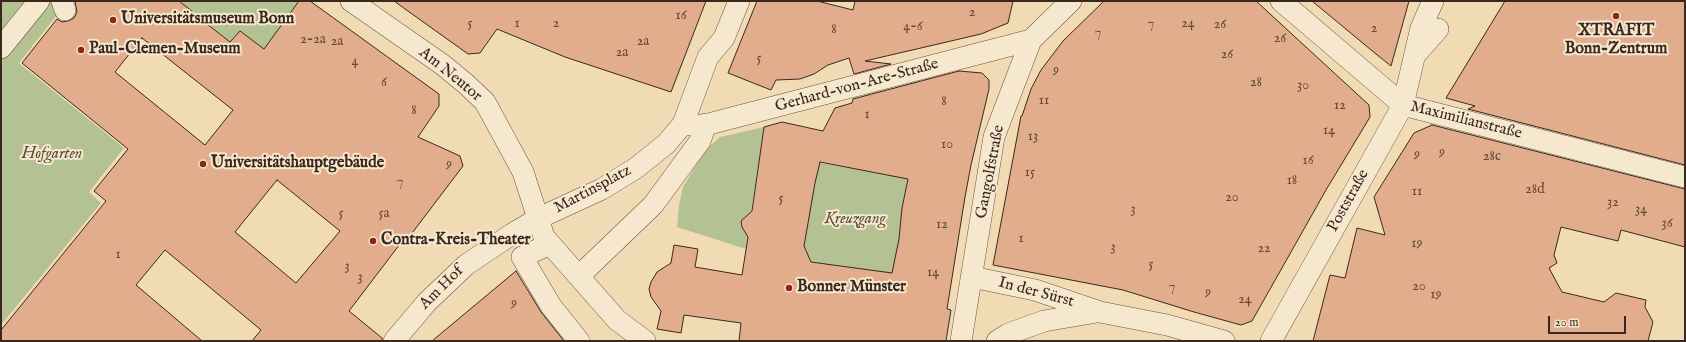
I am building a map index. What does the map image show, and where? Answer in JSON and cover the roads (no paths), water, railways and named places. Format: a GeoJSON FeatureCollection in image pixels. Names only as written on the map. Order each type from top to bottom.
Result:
{"type":"FeatureCollection","features":[{"type":"Feature","properties":{"kind":"street"},"geometry":{"type":"LineString","coordinates":[[1,48],[39,1]]}},
{"type":"Feature","properties":{"kind":"street","name":"Am Neutor"},"geometry":{"type":"LineString","coordinates":[[351,1],[443,65],[485,102],[523,172],[539,218]]}},
{"type":"Feature","properties":{"kind":"street","name":"Martinsplatz"},"geometry":{"type":"LineString","coordinates":[[645,341],[617,320],[550,244],[544,237],[539,218],[602,189],[636,168],[666,144],[683,124],[708,57],[724,38],[739,1]]}},
{"type":"Feature","properties":{"kind":"street","name":"Gangolfstraße"},"geometry":{"type":"LineString","coordinates":[[961,341],[994,137],[1030,40],[1071,1]]}},
{"type":"Feature","properties":{"kind":"street","name":"Maximilianstraße"},"geometry":{"type":"LineString","coordinates":[[1281,1],[1403,105],[1685,177]]}},
{"type":"Feature","properties":{"kind":"street","name":"Poststraße"},"geometry":{"type":"LineString","coordinates":[[1271,341],[1403,105],[1421,28],[1433,1]]}},
{"type":"Feature","properties":{"kind":"street","name":"Poststraße"},"geometry":{"type":"LineString","coordinates":[[1414,56],[1438,29]]}},
{"type":"Feature","properties":{"kind":"street","name":"Gerhard-von-Are-Straße"},"geometry":{"type":"LineString","coordinates":[[683,124],[701,126],[1030,40]]}},
{"type":"Feature","properties":{"kind":"street"},"geometry":{"type":"LineString","coordinates":[[579,276],[652,205],[700,141],[706,124]]}},
{"type":"Feature","properties":{"kind":"street","name":"Am Hof"},"geometry":{"type":"LineString","coordinates":[[394,341],[427,302],[466,265],[539,218]]}},
{"type":"Feature","properties":{"kind":"street"},"geometry":{"type":"LineString","coordinates":[[550,244],[522,257],[551,306],[579,341]]}},
{"type":"Feature","properties":{"kind":"street","name":"In der Sürst"},"geometry":{"type":"LineString","coordinates":[[972,277],[1036,290],[1100,312],[1167,325],[1224,341]]}},
{"type":"Feature","properties":{"kind":"street","name":"In der Sürst"},"geometry":{"type":"LineString","coordinates":[[997,341],[1008,334],[1044,321],[1100,312]]}},
{"type":"Feature","properties":{"kind":"place","name":"XTRAFIT Bonn-Zentrum"},"geometry":{"type":"Point","coordinates":[1616,16]}},
{"type":"Feature","properties":{"kind":"place","name":"Universitätsmuseum Bonn"},"geometry":{"type":"Point","coordinates":[113,20]}},
{"type":"Feature","properties":{"kind":"place","name":"Paul-Clemen-Museum"},"geometry":{"type":"Point","coordinates":[81,50]}},
{"type":"Feature","properties":{"kind":"place","name":"Universitätshauptgebäude"},"geometry":{"type":"Point","coordinates":[203,164]}},
{"type":"Feature","properties":{"kind":"place","name":"Contra-Kreis-Theater"},"geometry":{"type":"Point","coordinates":[373,241]}},
{"type":"Feature","properties":{"kind":"place","name":"Bonner Münster"},"geometry":{"type":"Point","coordinates":[789,288]}},
{"type":"Feature","properties":{"kind":"park label","name":"Hofgarten"},"geometry":{"type":"Point","coordinates":[52,155]}},
{"type":"Feature","properties":{"kind":"park label","name":"Kreuzgang"},"geometry":{"type":"Point","coordinates":[855,220]}}]}
